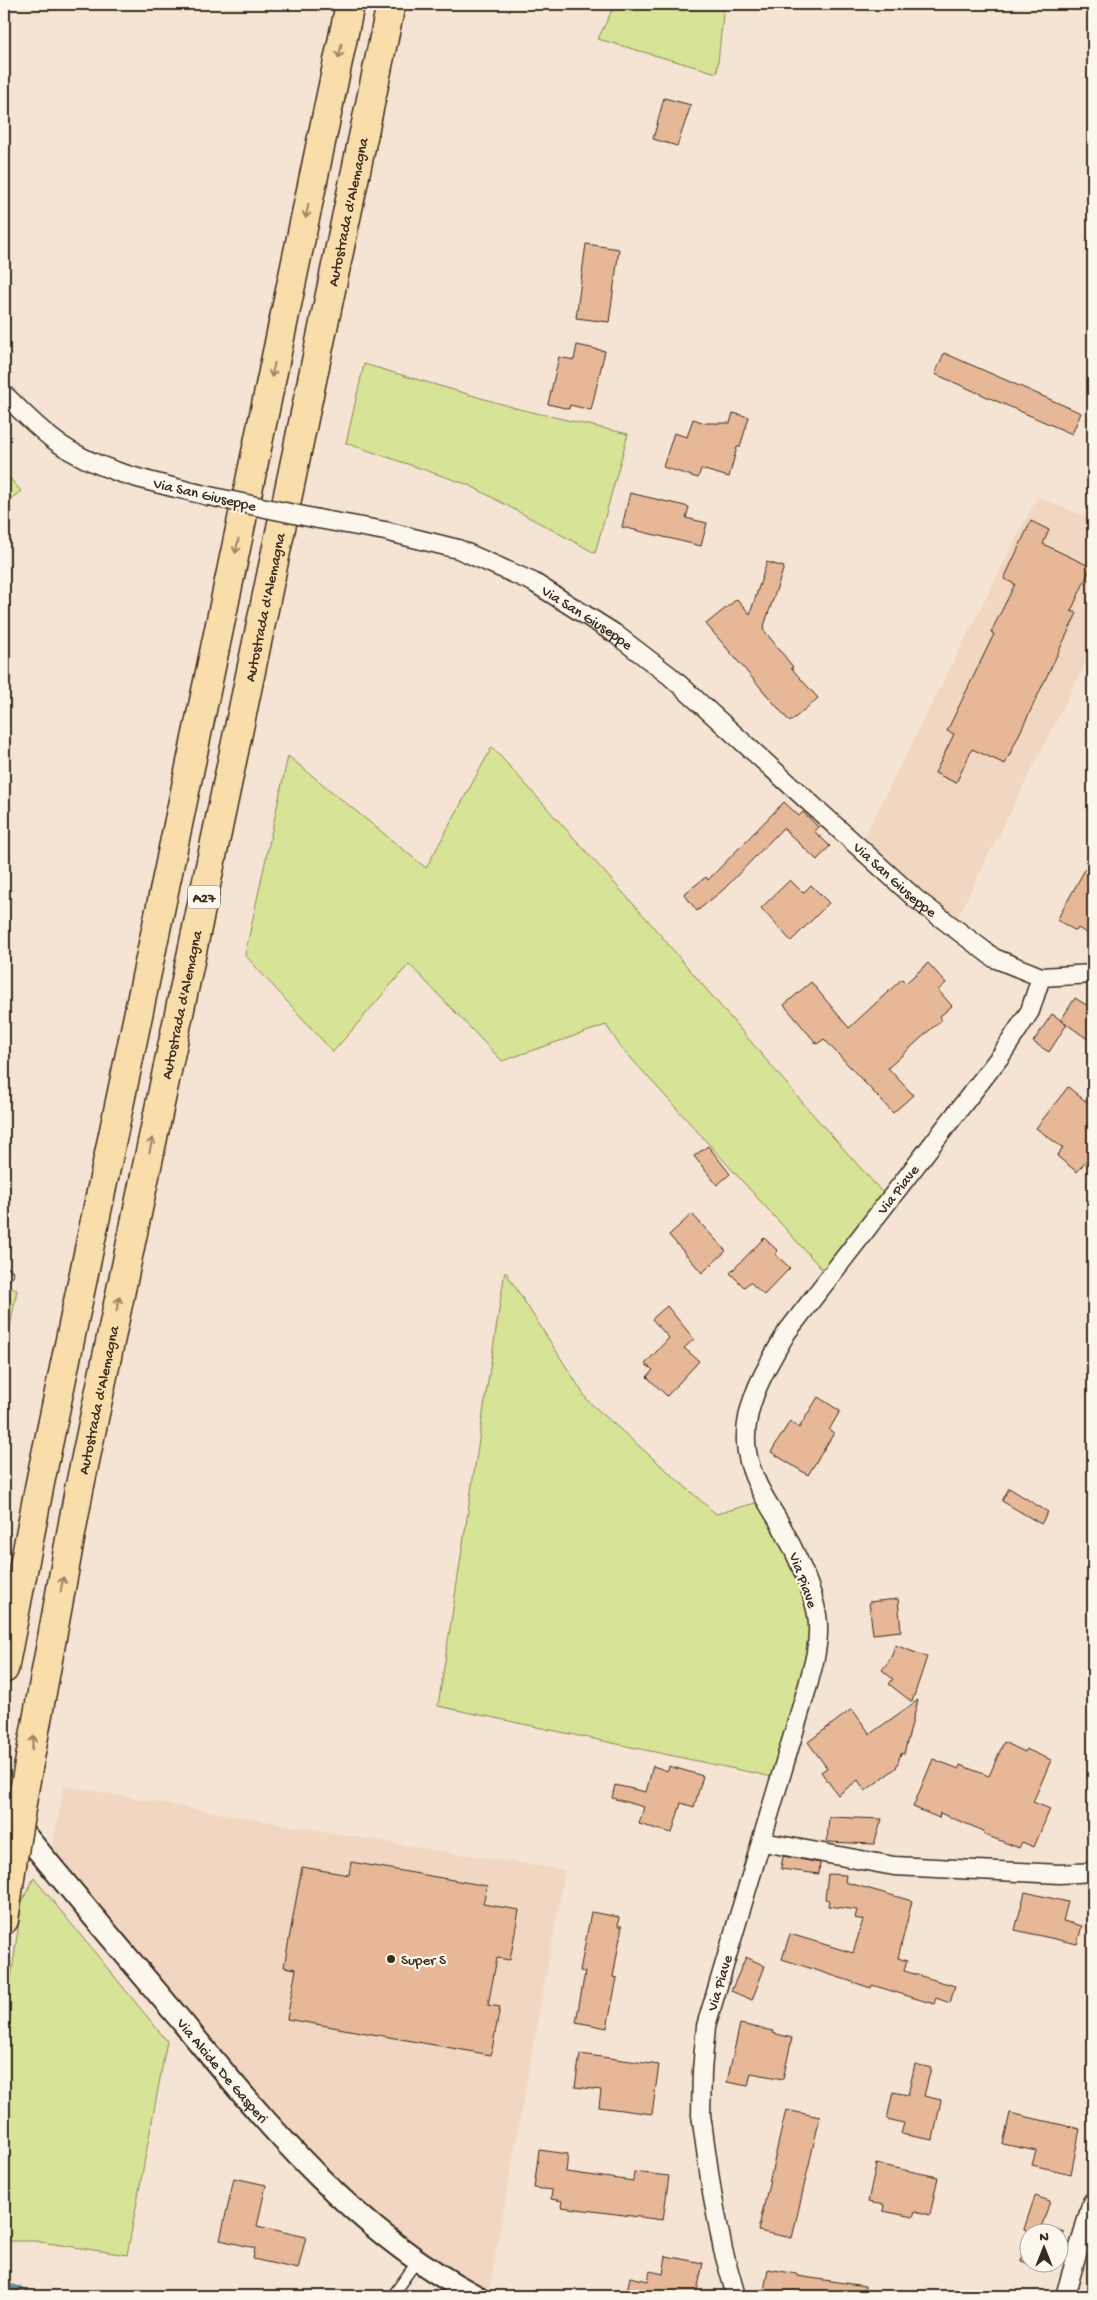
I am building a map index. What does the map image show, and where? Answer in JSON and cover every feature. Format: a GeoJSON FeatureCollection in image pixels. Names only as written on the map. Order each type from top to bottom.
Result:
{"type":"FeatureCollection","features":[{"type":"Feature","properties":{"kind":"highway","name":"A27"},"geometry":{"type":"LineString","coordinates":[[4,1669],[40,1483],[350,4]]}},
{"type":"Feature","properties":{"kind":"highway","name":"Autostrada d'Alemagna"},"geometry":{"type":"LineString","coordinates":[[4,1920],[12,1864],[14,1800],[391,4]]}},
{"type":"Feature","properties":{"kind":"street","name":"Via San Giuseppe"},"geometry":{"type":"LineString","coordinates":[[4,394],[57,442],[76,454],[111,469],[208,496],[385,531],[458,550],[532,582],[571,604],[614,633],[670,676],[916,900],[994,958],[1041,977],[1093,974]]}},
{"type":"Feature","properties":{"kind":"street","name":"Via Piave"},"geometry":{"type":"LineString","coordinates":[[736,2296],[723,2250],[705,2150],[701,2115],[706,2026],[763,1842],[808,1685],[816,1649],[818,1625],[816,1609],[792,1544],[756,1483],[747,1452],[747,1429],[755,1395],[770,1361],[800,1314],[922,1160],[1002,1054],[1030,1011],[1041,977]]}},
{"type":"Feature","properties":{"kind":"street","name":"Via Alcide De Gasperi"},"geometry":{"type":"LineString","coordinates":[[14,1800],[236,2087],[288,2146],[345,2202],[418,2260],[456,2286],[476,2296]]}},
{"type":"Feature","properties":{"kind":"street"},"geometry":{"type":"LineString","coordinates":[[763,1842],[894,1866],[1060,1874],[1093,1872]]}},
{"type":"Feature","properties":{"kind":"street"},"geometry":{"type":"LineString","coordinates":[[1065,2296],[1092,2202]]}},
{"type":"Feature","properties":{"kind":"lane"},"geometry":{"type":"LineString","coordinates":[[392,2296],[418,2260]]}},
{"type":"Feature","properties":{"kind":"shaded area"},"geometry":{"type":"Polygon","coordinates":[[[1037,497],[1093,519],[1093,648],[952,928],[859,847],[1037,497]]]}},
{"type":"Feature","properties":{"kind":"shaded area"},"geometry":{"type":"Polygon","coordinates":[[[64,1786],[415,1847],[565,1870],[488,2296],[476,2296],[345,2202],[49,1864],[64,1786]]]}},
{"type":"Feature","properties":{"kind":"green space"},"geometry":{"type":"Polygon","coordinates":[[[615,4],[724,4],[717,73],[598,39],[615,4]]]}},
{"type":"Feature","properties":{"kind":"green space"},"geometry":{"type":"Polygon","coordinates":[[[364,364],[519,409],[628,434],[595,553],[469,485],[346,443],[364,364]]]}},
{"type":"Feature","properties":{"kind":"green space"},"geometry":{"type":"Polygon","coordinates":[[[4,472],[21,491],[4,504],[4,472]]]}},
{"type":"Feature","properties":{"kind":"green space"},"geometry":{"type":"Polygon","coordinates":[[[492,747],[645,917],[808,1109],[890,1201],[829,1277],[620,1046],[606,1025],[502,1061],[409,964],[333,1052],[245,955],[288,756],[426,868],[492,747]]]}},
{"type":"Feature","properties":{"kind":"green space"},"geometry":{"type":"Polygon","coordinates":[[[505,1271],[588,1401],[716,1514],[766,1500],[816,1609],[782,1779],[438,1706],[505,1271]]]}},
{"type":"Feature","properties":{"kind":"green space"},"geometry":{"type":"Polygon","coordinates":[[[4,1285],[17,1290],[4,1358],[4,1285]]]}},
{"type":"Feature","properties":{"kind":"green space"},"geometry":{"type":"Polygon","coordinates":[[[34,1878],[167,2041],[127,2255],[34,2241],[4,2241],[4,2028],[22,1901],[34,1878]]]}},
{"type":"Feature","properties":{"kind":"building"},"geometry":{"type":"Polygon","coordinates":[[[664,98],[691,105],[677,146],[653,139],[664,98]]]}},
{"type":"Feature","properties":{"kind":"building"},"geometry":{"type":"Polygon","coordinates":[[[586,244],[619,249],[609,322],[576,318],[586,244]]]}},
{"type":"Feature","properties":{"kind":"building"},"geometry":{"type":"Polygon","coordinates":[[[577,345],[605,351],[591,410],[570,405],[569,409],[548,404],[559,357],[574,360],[577,345]]]}},
{"type":"Feature","properties":{"kind":"building"},"geometry":{"type":"Polygon","coordinates":[[[944,353],[1081,413],[1072,434],[935,374],[944,353]]]}},
{"type":"Feature","properties":{"kind":"building"},"geometry":{"type":"Polygon","coordinates":[[[733,413],[749,417],[740,447],[737,447],[729,477],[701,469],[698,478],[663,467],[674,433],[687,437],[693,419],[705,423],[730,423],[733,413]]]}},
{"type":"Feature","properties":{"kind":"building"},"geometry":{"type":"Polygon","coordinates":[[[630,493],[689,507],[686,518],[707,523],[701,546],[622,527],[630,493]]]}},
{"type":"Feature","properties":{"kind":"building"},"geometry":{"type":"Polygon","coordinates":[[[1031,521],[1049,530],[1043,544],[1091,567],[1071,611],[1077,613],[1005,764],[972,749],[956,783],[935,773],[954,734],[947,731],[994,634],[991,632],[1015,584],[1004,579],[1031,521]]]}},
{"type":"Feature","properties":{"kind":"building"},"geometry":{"type":"Polygon","coordinates":[[[767,562],[784,567],[763,629],[793,667],[791,668],[818,698],[790,722],[706,624],[737,599],[750,614],[767,562]]]}},
{"type":"Feature","properties":{"kind":"building"},"geometry":{"type":"Polygon","coordinates":[[[784,802],[799,816],[803,812],[818,827],[814,831],[830,846],[817,860],[783,828],[724,889],[697,911],[684,894],[706,877],[708,880],[784,802]]]}},
{"type":"Feature","properties":{"kind":"building"},"geometry":{"type":"Polygon","coordinates":[[[1093,855],[1093,937],[1078,928],[1076,931],[1057,920],[1093,855]]]}},
{"type":"Feature","properties":{"kind":"building"},"geometry":{"type":"Polygon","coordinates":[[[790,880],[803,893],[811,885],[829,903],[791,941],[761,908],[790,880]]]}},
{"type":"Feature","properties":{"kind":"building"},"geometry":{"type":"Polygon","coordinates":[[[928,963],[946,983],[938,990],[952,1006],[939,1017],[942,1019],[888,1068],[913,1095],[893,1113],[824,1039],[817,1044],[784,1005],[811,982],[849,1028],[902,979],[906,983],[928,963]]]}},
{"type":"Feature","properties":{"kind":"building"},"geometry":{"type":"Polygon","coordinates":[[[1075,998],[1093,1009],[1093,1043],[1061,1020],[1075,998]]]}},
{"type":"Feature","properties":{"kind":"building"},"geometry":{"type":"Polygon","coordinates":[[[1052,1014],[1067,1024],[1049,1052],[1033,1042],[1052,1014]]]}},
{"type":"Feature","properties":{"kind":"building"},"geometry":{"type":"Polygon","coordinates":[[[1068,1087],[1093,1107],[1093,1152],[1077,1172],[1057,1156],[1063,1148],[1036,1128],[1068,1087]]]}},
{"type":"Feature","properties":{"kind":"building"},"geometry":{"type":"Polygon","coordinates":[[[708,1146],[730,1174],[717,1185],[694,1156],[708,1146]]]}},
{"type":"Feature","properties":{"kind":"building"},"geometry":{"type":"Polygon","coordinates":[[[692,1214],[726,1251],[702,1273],[669,1235],[692,1214]]]}},
{"type":"Feature","properties":{"kind":"building"},"geometry":{"type":"Polygon","coordinates":[[[764,1238],[778,1251],[775,1254],[790,1268],[764,1295],[750,1282],[744,1287],[730,1273],[764,1238]]]}},
{"type":"Feature","properties":{"kind":"building"},"geometry":{"type":"Polygon","coordinates":[[[667,1306],[694,1339],[684,1348],[699,1361],[667,1396],[647,1377],[653,1370],[645,1364],[669,1338],[652,1319],[667,1306]]]}},
{"type":"Feature","properties":{"kind":"building"},"geometry":{"type":"Polygon","coordinates":[[[818,1397],[840,1411],[829,1430],[834,1433],[808,1475],[771,1452],[790,1421],[799,1428],[818,1397]]]}},
{"type":"Feature","properties":{"kind":"building"},"geometry":{"type":"Polygon","coordinates":[[[1009,1488],[1048,1512],[1041,1524],[1002,1501],[1009,1488]]]}},
{"type":"Feature","properties":{"kind":"building"},"geometry":{"type":"Polygon","coordinates":[[[898,1599],[901,1631],[873,1634],[869,1602],[898,1599]]]}},
{"type":"Feature","properties":{"kind":"building"},"geometry":{"type":"Polygon","coordinates":[[[895,1645],[927,1657],[912,1702],[889,1684],[893,1679],[882,1670],[891,1658],[895,1645]]]}},
{"type":"Feature","properties":{"kind":"building"},"geometry":{"type":"Polygon","coordinates":[[[918,1700],[904,1754],[901,1753],[896,1768],[865,1791],[858,1780],[838,1795],[821,1772],[827,1768],[808,1742],[852,1709],[870,1734],[918,1700]]]}},
{"type":"Feature","properties":{"kind":"building"},"geometry":{"type":"Polygon","coordinates":[[[1004,1742],[1025,1752],[1026,1749],[1051,1760],[1033,1802],[1050,1809],[1034,1847],[1022,1842],[1019,1848],[983,1834],[984,1831],[940,1813],[939,1818],[913,1807],[933,1759],[959,1769],[960,1765],[989,1776],[1004,1742]]]}},
{"type":"Feature","properties":{"kind":"building"},"geometry":{"type":"Polygon","coordinates":[[[653,1766],[668,1771],[669,1766],[703,1776],[694,1807],[681,1803],[672,1833],[639,1824],[644,1807],[612,1798],[615,1785],[646,1792],[653,1766]]]}},
{"type":"Feature","properties":{"kind":"building"},"geometry":{"type":"Polygon","coordinates":[[[829,1817],[882,1819],[874,1844],[827,1842],[829,1817]]]}},
{"type":"Feature","properties":{"kind":"building"},"geometry":{"type":"Polygon","coordinates":[[[783,1856],[820,1863],[819,1874],[781,1869],[783,1856]]]}},
{"type":"Feature","properties":{"kind":"building","name":"Super S"},"geometry":{"type":"Polygon","coordinates":[[[351,1862],[487,1886],[483,1904],[519,1910],[510,1960],[497,1958],[488,2005],[500,2007],[491,2055],[287,2019],[296,1969],[284,1967],[302,1867],[349,1875],[351,1862]]]}},
{"type":"Feature","properties":{"kind":"building"},"geometry":{"type":"Polygon","coordinates":[[[828,1874],[846,1875],[845,1882],[912,1901],[898,1958],[907,1961],[904,1971],[955,1986],[950,2003],[936,1998],[934,2004],[872,1985],[871,1988],[782,1959],[790,1934],[853,1953],[863,1920],[855,1918],[857,1910],[828,1906],[829,1900],[825,1899],[828,1874]]]}},
{"type":"Feature","properties":{"kind":"building"},"geometry":{"type":"Polygon","coordinates":[[[1025,1892],[1068,1902],[1063,1921],[1082,1926],[1077,1944],[1015,1930],[1025,1892]]]}},
{"type":"Feature","properties":{"kind":"building"},"geometry":{"type":"Polygon","coordinates":[[[591,1912],[619,1917],[618,1926],[622,1926],[613,1977],[617,1978],[607,2028],[576,2022],[585,1972],[580,1971],[591,1912]]]}},
{"type":"Feature","properties":{"kind":"building"},"geometry":{"type":"Polygon","coordinates":[[[746,1957],[765,1966],[752,2000],[731,1991],[746,1957]]]}},
{"type":"Feature","properties":{"kind":"building"},"geometry":{"type":"Polygon","coordinates":[[[740,2024],[773,2031],[773,2033],[792,2038],[783,2079],[751,2073],[748,2086],[727,2082],[740,2024]]]}},
{"type":"Feature","properties":{"kind":"building"},"geometry":{"type":"Polygon","coordinates":[[[580,2054],[659,2065],[652,2114],[599,2107],[601,2090],[575,2087],[580,2054]]]}},
{"type":"Feature","properties":{"kind":"building"},"geometry":{"type":"Polygon","coordinates":[[[915,2064],[931,2068],[924,2096],[941,2100],[933,2140],[901,2134],[904,2123],[887,2119],[893,2092],[908,2095],[915,2064]]]}},
{"type":"Feature","properties":{"kind":"building"},"geometry":{"type":"Polygon","coordinates":[[[786,2110],[820,2117],[792,2238],[758,2231],[786,2110]]]}},
{"type":"Feature","properties":{"kind":"building"},"geometry":{"type":"Polygon","coordinates":[[[1010,2113],[1080,2129],[1071,2174],[1032,2165],[1036,2151],[1003,2144],[1010,2113]]]}},
{"type":"Feature","properties":{"kind":"building"},"geometry":{"type":"Polygon","coordinates":[[[539,2150],[568,2154],[566,2172],[633,2181],[634,2172],[669,2176],[663,2220],[561,2207],[562,2201],[551,2199],[552,2190],[534,2188],[539,2150]]]}},
{"type":"Feature","properties":{"kind":"building"},"geometry":{"type":"Polygon","coordinates":[[[876,2164],[938,2177],[930,2215],[915,2211],[913,2217],[883,2211],[884,2205],[868,2202],[876,2164]]]}},
{"type":"Feature","properties":{"kind":"building"},"geometry":{"type":"Polygon","coordinates":[[[234,2178],[266,2185],[257,2226],[306,2237],[298,2269],[253,2259],[255,2248],[220,2240],[234,2178]]]}},
{"type":"Feature","properties":{"kind":"building"},"geometry":{"type":"Polygon","coordinates":[[[1035,2196],[1050,2201],[1043,2222],[1026,2222],[1035,2196]]]}},
{"type":"Feature","properties":{"kind":"building"},"geometry":{"type":"Polygon","coordinates":[[[666,2256],[703,2263],[696,2296],[626,2296],[630,2277],[648,2281],[650,2271],[663,2274],[666,2256]]]}},
{"type":"Feature","properties":{"kind":"building"},"geometry":{"type":"Polygon","coordinates":[[[768,2269],[797,2274],[797,2276],[865,2286],[864,2296],[763,2296],[768,2269]]]}},
{"type":"Feature","properties":{"kind":"waterway"},"geometry":{"type":"LineString","coordinates":[[4,2284],[20,2290],[26,2296]]}},
{"type":"Feature","properties":{"kind":"place","name":"Super S"},"geometry":{"type":"Point","coordinates":[391,1959]}}]}
